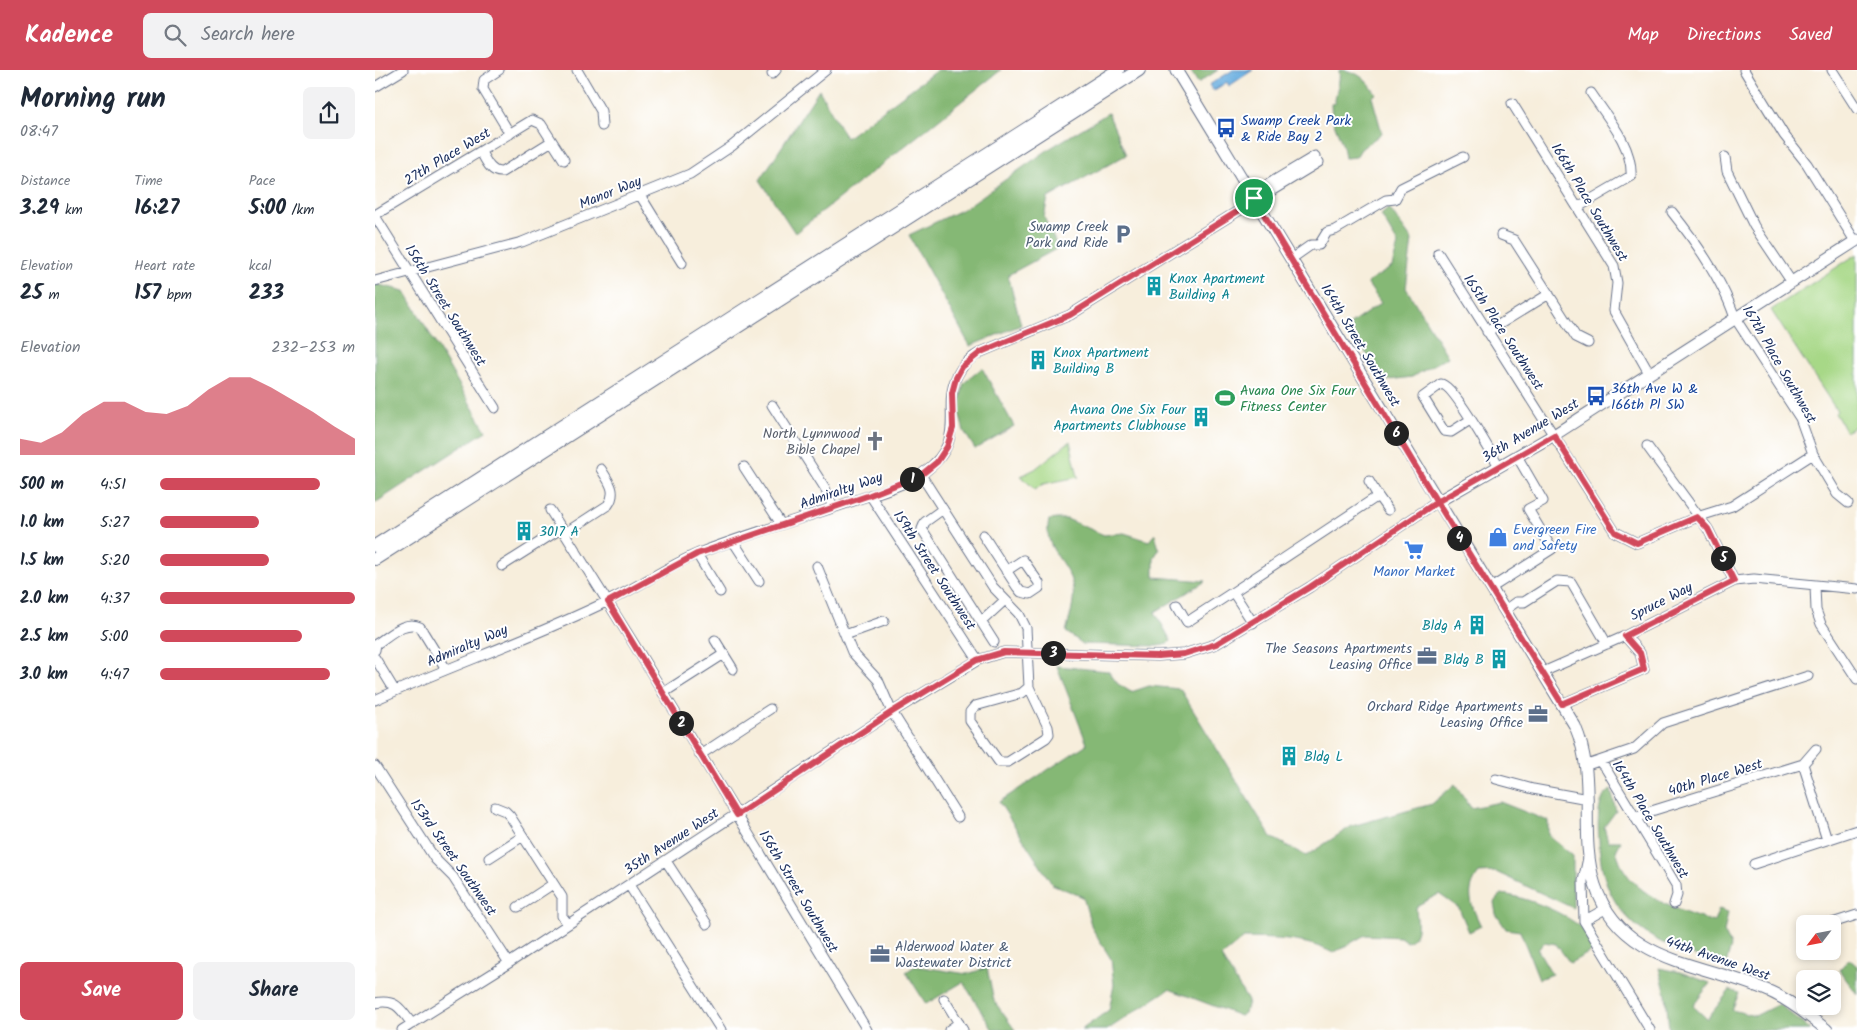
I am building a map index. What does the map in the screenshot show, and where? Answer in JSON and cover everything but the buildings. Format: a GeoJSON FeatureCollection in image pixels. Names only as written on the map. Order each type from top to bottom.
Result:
{"type":"FeatureCollection","features":[{"type":"Feature","properties":{"kind":"highway"},"geometry":{"type":"LineString","coordinates":[[375,546],[1118,70]]}},
{"type":"Feature","properties":{"kind":"highway"},"geometry":{"type":"LineString","coordinates":[[375,559],[1139,70]]}},
{"type":"Feature","properties":{"kind":"main road","name":"164th Street Southwest"},"geometry":{"type":"LineString","coordinates":[[1178,74],[1437,502],[1543,672],[1582,741],[1587,765],[1588,858]]}},
{"type":"Feature","properties":{"kind":"main road","name":"36th Avenue West"},"geometry":{"type":"LineString","coordinates":[[1437,502],[1554,435],[1856,240]]}},
{"type":"Feature","properties":{"kind":"main road","name":"44th Avenue West"},"geometry":{"type":"LineString","coordinates":[[1588,858],[1594,884],[1605,909],[1626,934],[1642,946],[1673,961],[1772,992],[1827,1030]]}},
{"type":"Feature","properties":{"kind":"street"},"geometry":{"type":"LineString","coordinates":[[375,88],[403,70]]}},
{"type":"Feature","properties":{"kind":"street"},"geometry":{"type":"LineString","coordinates":[[499,70],[484,80],[483,89],[509,134]]}},
{"type":"Feature","properties":{"kind":"street"},"geometry":{"type":"LineString","coordinates":[[577,70],[601,111],[602,126]]}},
{"type":"Feature","properties":{"kind":"street","name":"Manor Way"},"geometry":{"type":"LineString","coordinates":[[375,281],[522,242],[690,174],[711,161],[816,73],[826,70]]}},
{"type":"Feature","properties":{"kind":"street"},"geometry":{"type":"LineString","coordinates":[[1744,70],[1783,135],[1807,164],[1856,240]]}},
{"type":"Feature","properties":{"kind":"street"},"geometry":{"type":"LineString","coordinates":[[1831,70],[1857,109]]}},
{"type":"Feature","properties":{"kind":"street"},"geometry":{"type":"LineString","coordinates":[[1578,207],[1631,176],[1632,164],[1616,130],[1591,93]]}},
{"type":"Feature","properties":{"kind":"street","name":"166th Place Southwest"},"geometry":{"type":"LineString","coordinates":[[1512,103],[1614,266],[1617,283],[1614,311],[1649,373]]}},
{"type":"Feature","properties":{"kind":"street","name":"27th Place West"},"geometry":{"type":"LineString","coordinates":[[375,215],[532,120],[541,124],[552,141]]}},
{"type":"Feature","properties":{"kind":"street"},"geometry":{"type":"LineString","coordinates":[[481,152],[492,169],[497,172],[502,172],[552,141],[564,160]]}},
{"type":"Feature","properties":{"kind":"street"},"geometry":{"type":"LineString","coordinates":[[1291,259],[1311,245],[1319,245],[1327,232],[1335,230],[1386,200],[1395,199],[1401,188],[1463,157]]}},
{"type":"Feature","properties":{"kind":"street"},"geometry":{"type":"LineString","coordinates":[[1725,157],[1727,171],[1755,226],[1791,281]]}},
{"type":"Feature","properties":{"kind":"street","name":"Admiralty Way"},"geometry":{"type":"LineString","coordinates":[[375,700],[608,602],[697,554],[870,495],[921,475],[937,462],[947,447],[953,428],[952,393],[956,378],[962,367],[972,358],[981,352],[1070,315],[1237,212],[1254,198],[1268,193],[1317,159]]}},
{"type":"Feature","properties":{"kind":"street"},"geometry":{"type":"LineString","coordinates":[[640,195],[682,262]]}},
{"type":"Feature","properties":{"kind":"street","name":"167th Place Southwest"},"geometry":{"type":"LineString","coordinates":[[1673,212],[1686,229],[1729,301],[1735,318],[1799,418],[1813,454],[1837,494],[1848,503]]}},
{"type":"Feature","properties":{"kind":"street","name":"156th Street Southwest"},"geometry":{"type":"LineString","coordinates":[[375,215],[495,408]]}},
{"type":"Feature","properties":{"kind":"street"},"geometry":{"type":"LineString","coordinates":[[1501,235],[1514,240],[1576,337],[1588,343]]}},
{"type":"Feature","properties":{"kind":"street","name":"165th Place Southwest"},"geometry":{"type":"LineString","coordinates":[[1438,253],[1615,532],[1637,543],[1697,517]]}},
{"type":"Feature","properties":{"kind":"street"},"geometry":{"type":"LineString","coordinates":[[1487,332],[1549,294]]}},
{"type":"Feature","properties":{"kind":"street"},"geometry":{"type":"LineString","coordinates":[[1470,420],[1451,432],[1444,430],[1423,397],[1441,384],[1445,384],[1470,420],[1499,466]]}},
{"type":"Feature","properties":{"kind":"street"},"geometry":{"type":"LineString","coordinates":[[772,405],[825,488],[833,508]]}},
{"type":"Feature","properties":{"kind":"street"},"geometry":{"type":"LineString","coordinates":[[1647,446],[1697,517],[1708,529],[1734,581]]}},
{"type":"Feature","properties":{"kind":"street"},"geometry":{"type":"LineString","coordinates":[[1697,517],[1732,506],[1813,454]]}},
{"type":"Feature","properties":{"kind":"street"},"geometry":{"type":"LineString","coordinates":[[1491,588],[1551,549],[1528,509],[1543,501],[1517,456]]}},
{"type":"Feature","properties":{"kind":"street"},"geometry":{"type":"LineString","coordinates":[[744,467],[781,524]]}},
{"type":"Feature","properties":{"kind":"street"},"geometry":{"type":"LineString","coordinates":[[502,566],[608,505],[613,498],[613,490],[601,469]]}},
{"type":"Feature","properties":{"kind":"street"},"geometry":{"type":"LineString","coordinates":[[921,475],[993,587],[1019,614],[1026,628],[1029,687],[1048,727],[1049,734],[1046,738],[1007,762],[999,762],[970,721],[970,712],[975,706],[1022,693],[1029,687]]}},
{"type":"Feature","properties":{"kind":"street"},"geometry":{"type":"LineString","coordinates":[[1369,481],[1388,510]]}},
{"type":"Feature","properties":{"kind":"street","name":"159th Street Southwest"},"geometry":{"type":"LineString","coordinates":[[870,495],[977,660]]}},
{"type":"Feature","properties":{"kind":"street"},"geometry":{"type":"LineString","coordinates":[[1177,605],[1187,622],[1378,496]]}},
{"type":"Feature","properties":{"kind":"street","name":"36th Avenue West"},"geometry":{"type":"LineString","coordinates":[[1216,644],[1253,623],[1437,502]]}},
{"type":"Feature","properties":{"kind":"street"},"geometry":{"type":"LineString","coordinates":[[943,509],[925,522],[922,529],[994,642]]}},
{"type":"Feature","properties":{"kind":"street","name":"156th Street Southwest"},"geometry":{"type":"LineString","coordinates":[[550,510],[608,602],[867,1030]]}},
{"type":"Feature","properties":{"kind":"street"},"geometry":{"type":"LineString","coordinates":[[983,535],[1006,571]]}},
{"type":"Feature","properties":{"kind":"street"},"geometry":{"type":"LineString","coordinates":[[733,541],[759,582]]}},
{"type":"Feature","properties":{"kind":"street"},"geometry":{"type":"LineString","coordinates":[[697,554],[720,592]]}},
{"type":"Feature","properties":{"kind":"street"},"geometry":{"type":"LineString","coordinates":[[817,566],[852,652],[878,680],[892,712],[958,817]]}},
{"type":"Feature","properties":{"kind":"street","name":"Spruce Way"},"geometry":{"type":"LineString","coordinates":[[1543,672],[1625,636],[1734,581],[1754,579],[1857,589]]}},
{"type":"Feature","properties":{"kind":"street"},"geometry":{"type":"LineString","coordinates":[[1505,610],[1517,602],[1524,602],[1557,582],[1565,580],[1571,582],[1607,644]]}},
{"type":"Feature","properties":{"kind":"street"},"geometry":{"type":"LineString","coordinates":[[1815,586],[1816,610],[1821,624],[1857,679]]}},
{"type":"Feature","properties":{"kind":"street"},"geometry":{"type":"LineString","coordinates":[[1233,592],[1253,623]]}},
{"type":"Feature","properties":{"kind":"street"},"geometry":{"type":"LineString","coordinates":[[981,622],[1005,600]]}},
{"type":"Feature","properties":{"kind":"street"},"geometry":{"type":"LineString","coordinates":[[845,636],[884,621]]}},
{"type":"Feature","properties":{"kind":"street"},"geometry":{"type":"LineString","coordinates":[[375,650],[376,644],[404,626],[415,624],[420,627],[447,669]]}},
{"type":"Feature","properties":{"kind":"street"},"geometry":{"type":"LineString","coordinates":[[1562,704],[1644,669],[1640,653],[1625,636]]}},
{"type":"Feature","properties":{"kind":"street"},"geometry":{"type":"LineString","coordinates":[[715,640],[733,669]]}},
{"type":"Feature","properties":{"kind":"street","name":"35th Avenue West"},"geometry":{"type":"LineString","coordinates":[[402,1030],[509,963],[892,712],[977,660],[1004,652],[1158,656],[1184,654],[1216,644]]}},
{"type":"Feature","properties":{"kind":"street"},"geometry":{"type":"LineString","coordinates":[[663,693],[724,654]]}},
{"type":"Feature","properties":{"kind":"street"},"geometry":{"type":"LineString","coordinates":[[375,658],[395,691]]}},
{"type":"Feature","properties":{"kind":"street"},"geometry":{"type":"LineString","coordinates":[[1599,761],[1634,749],[1663,723],[1808,676]]}},
{"type":"Feature","properties":{"kind":"street"},"geometry":{"type":"LineString","coordinates":[[700,755],[770,709]]}},
{"type":"Feature","properties":{"kind":"street"},"geometry":{"type":"LineString","coordinates":[[1816,749],[1803,764],[1827,840]]}},
{"type":"Feature","properties":{"kind":"street","name":"164th Place Southwest"},"geometry":{"type":"LineString","coordinates":[[1587,765],[1599,761],[1636,819],[1676,885],[1677,895],[1674,904]]}},
{"type":"Feature","properties":{"kind":"street","name":"40th Place West"},"geometry":{"type":"LineString","coordinates":[[1636,819],[1645,813],[1803,764]]}},
{"type":"Feature","properties":{"kind":"street","name":"153rd Street Southwest"},"geometry":{"type":"LineString","coordinates":[[375,766],[435,859],[453,877],[509,963]]}},
{"type":"Feature","properties":{"kind":"street"},"geometry":{"type":"LineString","coordinates":[[1496,779],[1533,789],[1588,799]]}},
{"type":"Feature","properties":{"kind":"street"},"geometry":{"type":"LineString","coordinates":[[495,807],[505,810],[562,897],[562,916],[568,924]]}},
{"type":"Feature","properties":{"kind":"street"},"geometry":{"type":"LineString","coordinates":[[1753,864],[1857,830]]}},
{"type":"Feature","properties":{"kind":"street"},"geometry":{"type":"LineString","coordinates":[[489,858],[523,836]]}},
{"type":"Feature","properties":{"kind":"street"},"geometry":{"type":"LineString","coordinates":[[1588,858],[1583,881],[1584,921],[1651,1030]]}},
{"type":"Feature","properties":{"kind":"street"},"geometry":{"type":"LineString","coordinates":[[666,860],[707,924]]}},
{"type":"Feature","properties":{"kind":"street"},"geometry":{"type":"LineString","coordinates":[[518,907],[553,884]]}},
{"type":"Feature","properties":{"kind":"street"},"geometry":{"type":"LineString","coordinates":[[629,884],[721,1030]]}},
{"type":"Feature","properties":{"kind":"street"},"geometry":{"type":"LineString","coordinates":[[1584,921],[1605,909]]}},
{"type":"Feature","properties":{"kind":"street"},"geometry":{"type":"LineString","coordinates":[[1841,920],[1857,915]]}},
{"type":"Feature","properties":{"kind":"street"},"geometry":{"type":"LineString","coordinates":[[944,999],[961,1027],[949,1030]]}},
{"type":"Feature","properties":{"kind":"street"},"geometry":{"type":"LineString","coordinates":[[375,1003],[388,1001],[400,1007],[412,1024]]}},
{"type":"Feature","properties":{"kind":"green space"},"geometry":{"type":"Polygon","coordinates":[[[937,70],[1001,70],[795,233],[760,180],[819,90],[846,138],[937,70]]]}},
{"type":"Feature","properties":{"kind":"green space"},"geometry":{"type":"Polygon","coordinates":[[[1190,70],[1218,70],[1198,83],[1190,70]]]}},
{"type":"Feature","properties":{"kind":"green space"},"geometry":{"type":"Polygon","coordinates":[[[1339,70],[1345,70],[1361,77],[1376,94],[1372,97],[1382,133],[1361,149],[1356,157],[1345,158],[1333,119],[1331,104],[1335,103],[1339,70]]]}},
{"type":"Feature","properties":{"kind":"green space"},"geometry":{"type":"Polygon","coordinates":[[[1108,113],[1126,155],[1048,198],[1044,217],[1058,248],[1008,275],[1021,325],[970,346],[909,235],[965,208],[1052,147],[1108,113]]]}},
{"type":"Feature","properties":{"kind":"green space"},"geometry":{"type":"Polygon","coordinates":[[[1389,208],[1412,240],[1406,288],[1448,357],[1412,377],[1383,381],[1349,325],[1381,303],[1367,283],[1392,267],[1398,244],[1381,215],[1389,208]]]}},
{"type":"Feature","properties":{"kind":"green space"},"geometry":{"type":"Polygon","coordinates":[[[1857,254],[1857,425],[1846,432],[1835,413],[1837,411],[1771,310],[1857,254]]]}},
{"type":"Feature","properties":{"kind":"green space"},"geometry":{"type":"Polygon","coordinates":[[[375,284],[405,291],[486,431],[375,503],[375,284]]]}},
{"type":"Feature","properties":{"kind":"green space"},"geometry":{"type":"Polygon","coordinates":[[[982,368],[1014,426],[975,449],[964,431],[958,409],[964,383],[982,368]]]}},
{"type":"Feature","properties":{"kind":"green space"},"geometry":{"type":"Polygon","coordinates":[[[1070,441],[1078,477],[1043,484],[1035,490],[1021,476],[1035,469],[1070,441]]]}},
{"type":"Feature","properties":{"kind":"green space"},"geometry":{"type":"Polygon","coordinates":[[[1067,519],[1104,535],[1124,533],[1149,541],[1155,534],[1159,549],[1154,558],[1154,577],[1206,581],[1155,612],[1171,641],[1157,646],[1083,644],[1066,632],[1072,605],[1073,589],[1067,570],[1052,548],[1049,540],[1049,520],[1067,519]]]}},
{"type":"Feature","properties":{"kind":"green space"},"geometry":{"type":"Polygon","coordinates":[[[1057,666],[1108,671],[1118,684],[1131,692],[1149,686],[1180,689],[1271,837],[1306,856],[1352,826],[1432,804],[1455,784],[1471,808],[1500,802],[1548,821],[1548,835],[1573,856],[1573,908],[1496,872],[1479,873],[1474,880],[1471,900],[1481,926],[1469,932],[1459,908],[1439,894],[1418,905],[1416,908],[1416,932],[1407,942],[1400,937],[1365,935],[1333,953],[1312,944],[1301,942],[1244,938],[1221,957],[1248,1001],[1245,1013],[1240,1016],[1169,989],[1107,1030],[1081,1030],[1109,1010],[1114,985],[1111,959],[1092,928],[1083,897],[1052,884],[999,802],[1087,744],[1057,666]]]}},
{"type":"Feature","properties":{"kind":"green space"},"geometry":{"type":"Polygon","coordinates":[[[1611,790],[1616,811],[1604,827],[1608,841],[1621,841],[1616,851],[1624,871],[1654,898],[1678,910],[1714,922],[1719,909],[1728,912],[1724,932],[1731,946],[1726,964],[1677,949],[1656,939],[1637,926],[1622,911],[1610,891],[1602,868],[1599,840],[1598,824],[1601,802],[1611,790]]]}},
{"type":"Feature","properties":{"kind":"green space"},"geometry":{"type":"Polygon","coordinates":[[[1501,894],[1533,902],[1566,917],[1585,931],[1594,950],[1570,963],[1556,944],[1544,942],[1538,950],[1552,974],[1539,979],[1520,931],[1506,929],[1496,914],[1494,902],[1501,894]]]}},
{"type":"Feature","properties":{"kind":"green space"},"geometry":{"type":"Polygon","coordinates":[[[1849,959],[1857,966],[1857,994],[1841,970],[1839,970],[1849,959]]]}},
{"type":"Feature","properties":{"kind":"green space"},"geometry":{"type":"Polygon","coordinates":[[[915,966],[967,974],[987,968],[994,1001],[1015,1030],[993,1030],[963,982],[926,1004],[906,972],[915,966]]]}},
{"type":"Feature","properties":{"kind":"green space"},"geometry":{"type":"Polygon","coordinates":[[[1659,968],[1680,972],[1710,983],[1693,1006],[1707,1019],[1730,990],[1739,993],[1732,1010],[1755,1016],[1779,1004],[1810,1030],[1669,1030],[1666,994],[1659,968]]]}},
{"type":"Feature","properties":{"kind":"water"},"geometry":{"type":"Polygon","coordinates":[[[1233,70],[1253,70],[1229,86],[1227,82],[1213,91],[1209,85],[1233,70]]]}},
{"type":"Feature","properties":{"kind":"place","name":"Swamp Creek Park & Ride Bay 2"},"geometry":{"type":"Point","coordinates":[1226,128]}},
{"type":"Feature","properties":{"kind":"place","name":"Swamp Creek Park and Ride"},"geometry":{"type":"Point","coordinates":[1123,234]}},
{"type":"Feature","properties":{"kind":"place","name":"Knox Apartment Building A"},"geometry":{"type":"Point","coordinates":[1154,286]}},
{"type":"Feature","properties":{"kind":"place","name":"Knox Apartment Building B"},"geometry":{"type":"Point","coordinates":[1038,360]}},
{"type":"Feature","properties":{"kind":"place","name":"36th Ave W & 166th Pl SW"},"geometry":{"type":"Point","coordinates":[1596,396]}},
{"type":"Feature","properties":{"kind":"place","name":"Avana One Six Four Fitness Center"},"geometry":{"type":"Point","coordinates":[1225,398]}},
{"type":"Feature","properties":{"kind":"place","name":"Avana One Six Four Apartments Clubhouse"},"geometry":{"type":"Point","coordinates":[1201,417]}},
{"type":"Feature","properties":{"kind":"place","name":"North Lynnwood Bible Chapel"},"geometry":{"type":"Point","coordinates":[875,441]}},
{"type":"Feature","properties":{"kind":"place","name":"3017 A"},"geometry":{"type":"Point","coordinates":[524,531]}},
{"type":"Feature","properties":{"kind":"place","name":"Evergreen Fire and Safety"},"geometry":{"type":"Point","coordinates":[1498,537]}},
{"type":"Feature","properties":{"kind":"place","name":"Manor Market"},"geometry":{"type":"Point","coordinates":[1414,550]}},
{"type":"Feature","properties":{"kind":"place","name":"Bldg A"},"geometry":{"type":"Point","coordinates":[1477,625]}},
{"type":"Feature","properties":{"kind":"place","name":"The Seasons Apartments Leasing Office"},"geometry":{"type":"Point","coordinates":[1427,656]}},
{"type":"Feature","properties":{"kind":"place","name":"Bldg B"},"geometry":{"type":"Point","coordinates":[1499,659]}},
{"type":"Feature","properties":{"kind":"place","name":"Orchard Ridge Apartments Leasing Office"},"geometry":{"type":"Point","coordinates":[1538,714]}},
{"type":"Feature","properties":{"kind":"place","name":"Bldg L"},"geometry":{"type":"Point","coordinates":[1289,756]}},
{"type":"Feature","properties":{"kind":"place","name":"Alderwood Water & Wastewater District"},"geometry":{"type":"Point","coordinates":[880,954]}},
{"type":"Feature","properties":{"kind":"route"},"geometry":{"type":"LineString","coordinates":[[1254,198],[1243,208],[1070,315],[981,352],[972,358],[962,367],[956,378],[952,393],[953,428],[947,447],[937,462],[921,475],[870,495],[697,554],[608,602],[737,815],[892,712],[977,660],[1004,652],[1158,656],[1184,654],[1216,644],[1310,587],[1437,502],[1562,704],[1644,669],[1640,653],[1625,636],[1734,581],[1708,529],[1697,517],[1637,543],[1615,532],[1554,435],[1437,502],[1254,198]]}}]}
